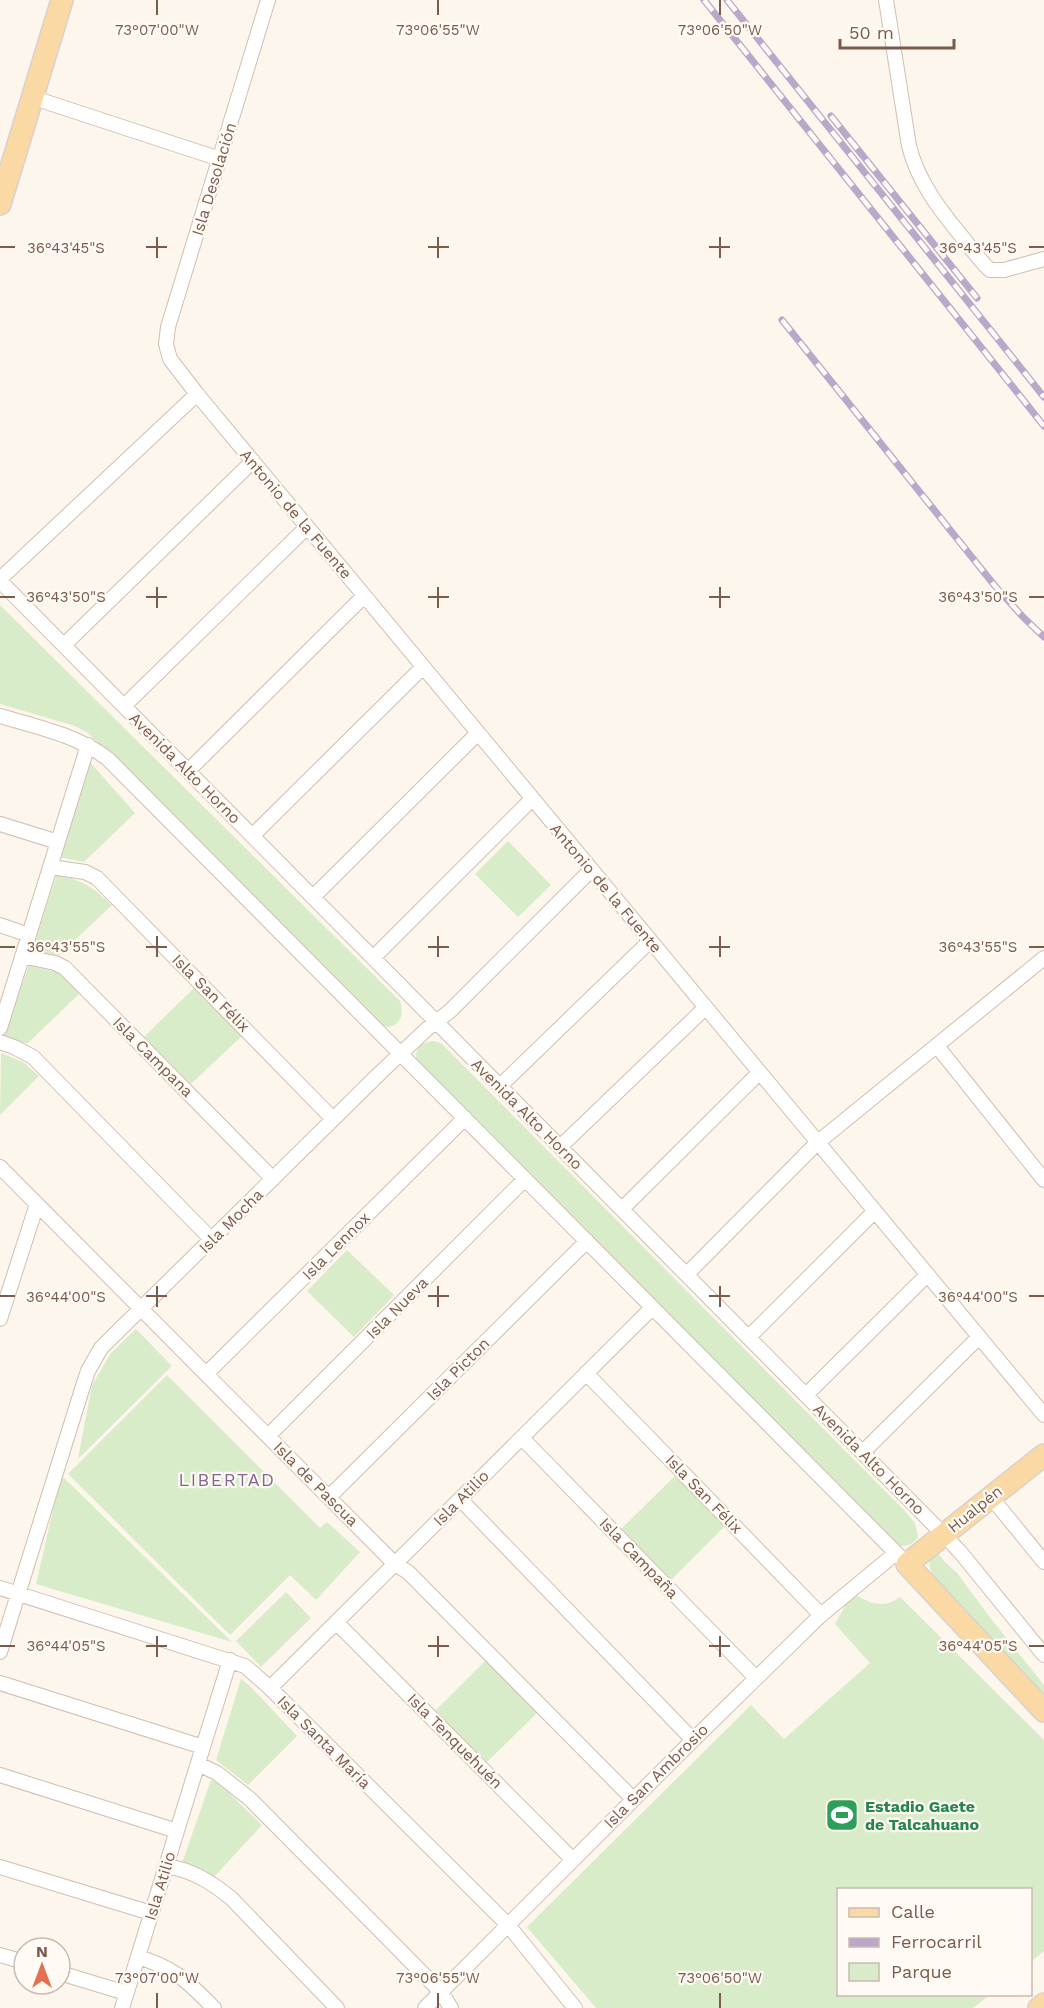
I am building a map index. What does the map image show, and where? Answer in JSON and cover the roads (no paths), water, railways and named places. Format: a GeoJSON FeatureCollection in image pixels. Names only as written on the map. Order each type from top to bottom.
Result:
{"type":"FeatureCollection","features":[{"type":"Feature","properties":{"kind":"main road"},"geometry":{"type":"LineString","coordinates":[[0,204],[62,0]]}},
{"type":"Feature","properties":{"kind":"main road","name":"Hualpén"},"geometry":{"type":"LineString","coordinates":[[902,1559],[944,1534],[1044,1455]]}},
{"type":"Feature","properties":{"kind":"main road"},"geometry":{"type":"LineString","coordinates":[[902,1559],[1044,1711]]}},
{"type":"Feature","properties":{"kind":"main road"},"geometry":{"type":"LineString","coordinates":[[1039,2008],[1044,2004]]}},
{"type":"Feature","properties":{"kind":"street","name":"Isla Desolación"},"geometry":{"type":"LineString","coordinates":[[170,359],[166,344],[168,327],[268,0]]}},
{"type":"Feature","properties":{"kind":"street"},"geometry":{"type":"LineString","coordinates":[[886,0],[909,146],[915,165],[936,206],[990,270],[1004,270],[1044,259]]}},
{"type":"Feature","properties":{"kind":"street"},"geometry":{"type":"LineString","coordinates":[[32,97],[220,159]]}},
{"type":"Feature","properties":{"kind":"street","name":"Antonio de la Fuente"},"geometry":{"type":"LineString","coordinates":[[170,359],[423,668],[1044,1415]]}},
{"type":"Feature","properties":{"kind":"street"},"geometry":{"type":"LineString","coordinates":[[0,580],[197,394]]}},
{"type":"Feature","properties":{"kind":"street"},"geometry":{"type":"LineString","coordinates":[[63,645],[253,462]]}},
{"type":"Feature","properties":{"kind":"street"},"geometry":{"type":"LineString","coordinates":[[124,706],[307,527]]}},
{"type":"Feature","properties":{"kind":"street","name":"Avenida Alto Horno"},"geometry":{"type":"LineString","coordinates":[[0,580],[944,1534],[1044,1655]]}},
{"type":"Feature","properties":{"kind":"street"},"geometry":{"type":"LineString","coordinates":[[188,771],[364,596]]}},
{"type":"Feature","properties":{"kind":"street"},"geometry":{"type":"LineString","coordinates":[[252,836],[423,668]]}},
{"type":"Feature","properties":{"kind":"street"},"geometry":{"type":"LineString","coordinates":[[0,716],[68,737],[88,745],[108,759],[902,1559]]}},
{"type":"Feature","properties":{"kind":"street"},"geometry":{"type":"LineString","coordinates":[[313,897],[478,733]]}},
{"type":"Feature","properties":{"kind":"street"},"geometry":{"type":"LineString","coordinates":[[0,1028],[88,745]]}},
{"type":"Feature","properties":{"kind":"street"},"geometry":{"type":"LineString","coordinates":[[373,958],[532,799]]}},
{"type":"Feature","properties":{"kind":"street"},"geometry":{"type":"LineString","coordinates":[[0,824],[58,842]]}},
{"type":"Feature","properties":{"kind":"street","name":"Isla San Félix"},"geometry":{"type":"LineString","coordinates":[[50,867],[85,872],[97,878],[333,1119]]}},
{"type":"Feature","properties":{"kind":"street","name":"Isla Mocha"},"geometry":{"type":"LineString","coordinates":[[0,1652],[88,1371],[101,1348],[333,1119],[455,1006],[591,870]]}},
{"type":"Feature","properties":{"kind":"street"},"geometry":{"type":"LineString","coordinates":[[0,925],[29,935]]}},
{"type":"Feature","properties":{"kind":"street"},"geometry":{"type":"LineString","coordinates":[[500,1086],[650,941]]}},
{"type":"Feature","properties":{"kind":"street","name":"Isla Campana"},"geometry":{"type":"LineString","coordinates":[[22,956],[55,963],[65,968],[273,1179]]}},
{"type":"Feature","properties":{"kind":"street"},"geometry":{"type":"LineString","coordinates":[[687,1274],[817,1143],[1044,958]]}},
{"type":"Feature","properties":{"kind":"street"},"geometry":{"type":"LineString","coordinates":[[560,1147],[705,1008]]}},
{"type":"Feature","properties":{"kind":"street"},"geometry":{"type":"LineString","coordinates":[[0,1042],[33,1057],[212,1239]]}},
{"type":"Feature","properties":{"kind":"street"},"geometry":{"type":"LineString","coordinates":[[937,1046],[1044,1179]]}},
{"type":"Feature","properties":{"kind":"street"},"geometry":{"type":"LineString","coordinates":[[622,1209],[759,1073]]}},
{"type":"Feature","properties":{"kind":"street","name":"Isla Lennox"},"geometry":{"type":"LineString","coordinates":[[206,1374],[465,1118]]}},
{"type":"Feature","properties":{"kind":"street","name":"Isla de Pascua"},"geometry":{"type":"LineString","coordinates":[[0,1167],[633,1799]]}},
{"type":"Feature","properties":{"kind":"street","name":"Isla Nueva"},"geometry":{"type":"LineString","coordinates":[[268,1436],[525,1179]]}},
{"type":"Feature","properties":{"kind":"street"},"geometry":{"type":"LineString","coordinates":[[0,1319],[37,1204]]}},
{"type":"Feature","properties":{"kind":"street"},"geometry":{"type":"LineString","coordinates":[[749,1337],[874,1212]]}},
{"type":"Feature","properties":{"kind":"street","name":"Isla Picton"},"geometry":{"type":"LineString","coordinates":[[329,1497],[587,1242]]}},
{"type":"Feature","properties":{"kind":"street"},"geometry":{"type":"LineString","coordinates":[[806,1395],[927,1275]]}},
{"type":"Feature","properties":{"kind":"street","name":"Isla Atilio"},"geometry":{"type":"LineString","coordinates":[[270,1688],[652,1308]]}},
{"type":"Feature","properties":{"kind":"street"},"geometry":{"type":"LineString","coordinates":[[863,1452],[979,1337]]}},
{"type":"Feature","properties":{"kind":"street","name":"Isla San Félix"},"geometry":{"type":"LineString","coordinates":[[586,1373],[821,1615]]}},
{"type":"Feature","properties":{"kind":"street","name":"Isla Campaña"},"geometry":{"type":"LineString","coordinates":[[522,1438],[756,1678]]}},
{"type":"Feature","properties":{"kind":"street"},"geometry":{"type":"LineString","coordinates":[[991,1497],[1044,1562]]}},
{"type":"Feature","properties":{"kind":"street"},"geometry":{"type":"LineString","coordinates":[[460,1499],[693,1740]]}},
{"type":"Feature","properties":{"kind":"street","name":"Isla San Ambrosio"},"geometry":{"type":"LineString","coordinates":[[425,2008],[633,1799],[821,1615],[902,1559]]}},
{"type":"Feature","properties":{"kind":"street","name":"Isla Santa María"},"geometry":{"type":"LineString","coordinates":[[0,1588],[245,1666],[270,1688],[508,1925],[575,2008]]}},
{"type":"Feature","properties":{"kind":"street","name":"Isla Tenquehuén"},"geometry":{"type":"LineString","coordinates":[[336,1622],[573,1860]]}},
{"type":"Feature","properties":{"kind":"street","name":"Isla Atilio"},"geometry":{"type":"LineString","coordinates":[[122,2008],[231,1660]]}},
{"type":"Feature","properties":{"kind":"street"},"geometry":{"type":"LineString","coordinates":[[0,1683],[203,1747]]}},
{"type":"Feature","properties":{"kind":"street"},"geometry":{"type":"LineString","coordinates":[[198,1764],[217,1773],[250,1799],[441,1992],[451,2008]]}},
{"type":"Feature","properties":{"kind":"street"},"geometry":{"type":"LineString","coordinates":[[0,1774],[177,1831]]}},
{"type":"Feature","properties":{"kind":"street"},"geometry":{"type":"LineString","coordinates":[[0,1866],[151,1913]]}},
{"type":"Feature","properties":{"kind":"street"},"geometry":{"type":"LineString","coordinates":[[166,1866],[194,1873],[231,1898],[337,2008]]}},
{"type":"Feature","properties":{"kind":"street"},"geometry":{"type":"LineString","coordinates":[[138,1957],[156,1962],[175,1972],[214,2008]]}},
{"type":"Feature","properties":{"kind":"street"},"geometry":{"type":"LineString","coordinates":[[72,1977],[126,1993]]}},
{"type":"Feature","properties":{"kind":"railway"},"geometry":{"type":"LineString","coordinates":[[704,0],[1044,426]]}},
{"type":"Feature","properties":{"kind":"railway"},"geometry":{"type":"LineString","coordinates":[[727,0],[1044,397]]}},
{"type":"Feature","properties":{"kind":"railway"},"geometry":{"type":"LineString","coordinates":[[831,116],[977,298]]}},
{"type":"Feature","properties":{"kind":"railway"},"geometry":{"type":"LineString","coordinates":[[782,320],[995,586],[1044,637]]}},
{"type":"Feature","properties":{"kind":"place","name":"Estadio Gaete de Talcahuano"},"geometry":{"type":"Point","coordinates":[842,1815]}},
{"type":"Feature","properties":{"kind":"district","name":"LIBERTAD"},"geometry":{"type":"Point","coordinates":[227,1479]}}]}
